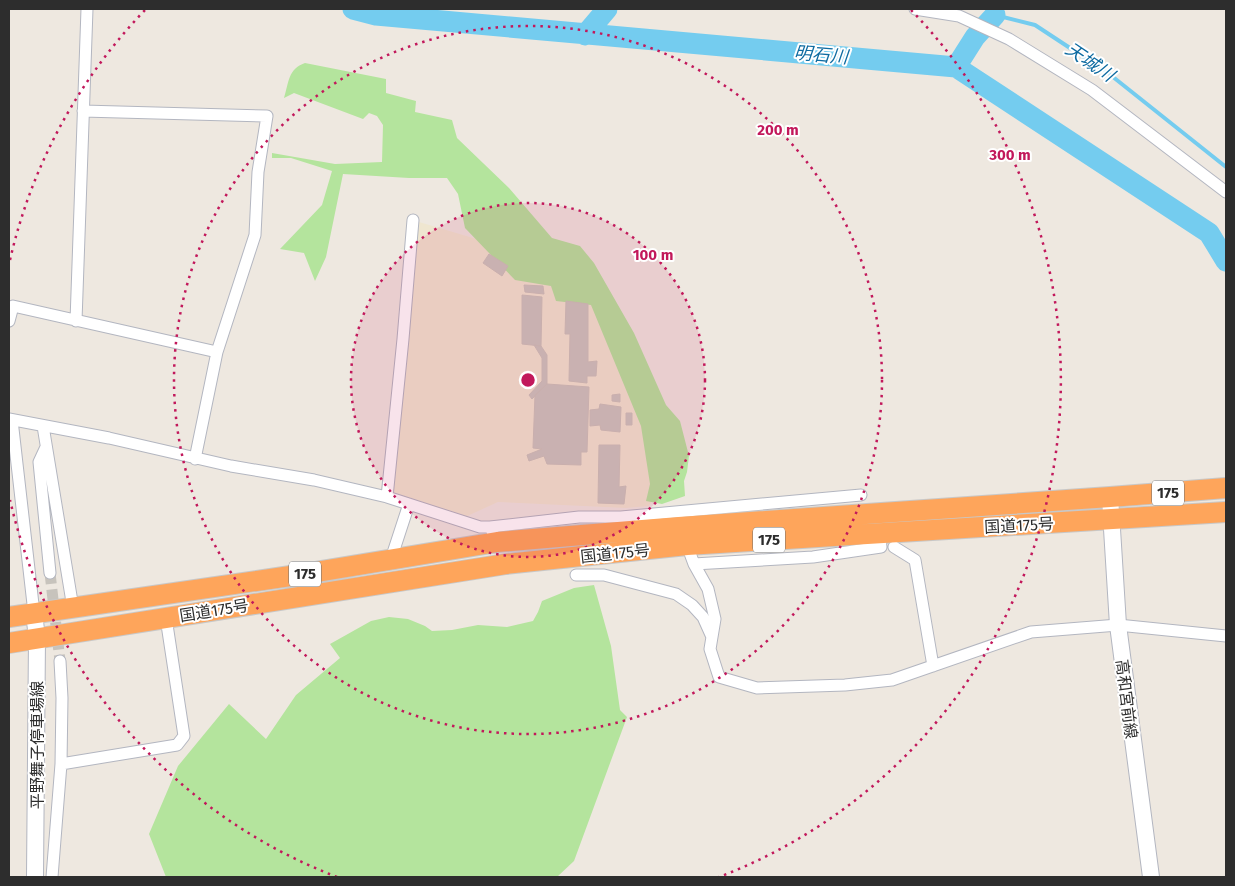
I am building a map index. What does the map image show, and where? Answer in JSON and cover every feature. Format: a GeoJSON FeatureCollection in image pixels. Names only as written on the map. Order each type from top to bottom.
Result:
{"type":"FeatureCollection","features":[{"type":"Feature","properties":{"kind":"highway","name":"国道175号"},"geometry":{"type":"LineString","coordinates":[[9,617],[304,574],[391,559],[494,535],[679,526],[1110,498],[1226,488]]}},
{"type":"Feature","properties":{"kind":"highway","name":"国道175号"},"geometry":{"type":"LineString","coordinates":[[9,643],[506,564],[691,554],[879,534],[1226,512]]}},
{"type":"Feature","properties":{"kind":"street"},"geometry":{"type":"LineString","coordinates":[[76,321],[87,9]]}},
{"type":"Feature","properties":{"kind":"street"},"geometry":{"type":"LineString","coordinates":[[915,9],[958,16],[1009,39],[1092,90],[1226,192]]}},
{"type":"Feature","properties":{"kind":"street"},"geometry":{"type":"LineString","coordinates":[[83,111],[267,116],[258,172],[255,235],[217,352],[195,458]]}},
{"type":"Feature","properties":{"kind":"street"},"geometry":{"type":"LineString","coordinates":[[387,497],[413,220]]}},
{"type":"Feature","properties":{"kind":"street"},"geometry":{"type":"LineString","coordinates":[[9,321],[11,302],[76,321],[217,352]]}},
{"type":"Feature","properties":{"kind":"street"},"geometry":{"type":"LineString","coordinates":[[34,613],[10,420],[109,438],[231,466],[314,480],[387,497],[480,527],[494,535],[579,516],[621,517],[862,495]]}},
{"type":"Feature","properties":{"kind":"street"},"geometry":{"type":"LineString","coordinates":[[43,426],[73,608]]}},
{"type":"Feature","properties":{"kind":"street"},"geometry":{"type":"LineString","coordinates":[[46,447],[38,462],[50,573]]}},
{"type":"Feature","properties":{"kind":"street","name":"高和宮前線"},"geometry":{"type":"LineString","coordinates":[[1110,498],[1118,625],[1150,877]]}},
{"type":"Feature","properties":{"kind":"street"},"geometry":{"type":"LineString","coordinates":[[391,559],[409,504]]}},
{"type":"Feature","properties":{"kind":"street"},"geometry":{"type":"LineString","coordinates":[[894,547],[915,560],[933,666]]}},
{"type":"Feature","properties":{"kind":"street"},"geometry":{"type":"LineString","coordinates":[[691,554],[708,589],[714,619],[710,649],[719,677],[757,688],[845,685],[892,680],[1031,632],[1118,625],[1226,636]]}},
{"type":"Feature","properties":{"kind":"street"},"geometry":{"type":"LineString","coordinates":[[576,575],[604,575],[676,594],[692,605],[703,617],[712,637]]}},
{"type":"Feature","properties":{"kind":"street","name":"平野舞子停車場線"},"geometry":{"type":"LineString","coordinates":[[34,613],[37,638],[35,870]]}},
{"type":"Feature","properties":{"kind":"street"},"geometry":{"type":"LineString","coordinates":[[60,764],[177,745],[184,736],[166,618]]}},
{"type":"Feature","properties":{"kind":"street"},"geometry":{"type":"LineString","coordinates":[[52,877],[55,861],[60,764],[62,698],[60,661]]}},
{"type":"Feature","properties":{"kind":"street"},"geometry":{"type":"LineString","coordinates":[[35,870],[55,861]]}},
{"type":"Feature","properties":{"kind":"shaded area"},"geometry":{"type":"Polygon","coordinates":[[[419,222],[602,279],[661,485],[649,506],[626,508],[498,502],[463,518],[393,494],[419,222]]]}},
{"type":"Feature","properties":{"kind":"green space"},"geometry":{"type":"Polygon","coordinates":[[[305,63],[386,79],[386,93],[416,101],[415,112],[452,120],[457,138],[509,188],[552,238],[580,246],[594,263],[634,333],[666,405],[680,421],[689,456],[684,481],[685,496],[662,504],[646,501],[650,484],[641,426],[591,305],[556,301],[551,286],[515,280],[465,228],[458,194],[447,178],[343,174],[326,257],[315,281],[304,253],[280,249],[322,205],[332,171],[291,158],[272,158],[272,153],[335,164],[382,162],[383,125],[377,116],[369,113],[363,119],[294,93],[284,98],[292,72],[305,63]]]}},
{"type":"Feature","properties":{"kind":"green space"},"geometry":{"type":"Polygon","coordinates":[[[594,585],[611,646],[620,710],[627,717],[574,861],[557,877],[166,877],[149,834],[178,766],[229,704],[266,739],[296,695],[340,658],[330,644],[371,621],[389,617],[408,619],[432,631],[452,630],[478,625],[507,627],[533,621],[542,601],[574,588],[594,585]]]}},
{"type":"Feature","properties":{"kind":"building"},"geometry":{"type":"Polygon","coordinates":[[[489,254],[508,266],[502,276],[483,263],[489,254]]]}},
{"type":"Feature","properties":{"kind":"building"},"geometry":{"type":"Polygon","coordinates":[[[524,285],[543,286],[544,294],[525,292],[524,285]]]}},
{"type":"Feature","properties":{"kind":"building"},"geometry":{"type":"Polygon","coordinates":[[[522,295],[542,297],[541,346],[522,344],[522,295]]]}},
{"type":"Feature","properties":{"kind":"building"},"geometry":{"type":"Polygon","coordinates":[[[566,301],[588,304],[588,362],[597,361],[596,376],[587,376],[587,383],[569,381],[570,334],[565,334],[566,301]]]}},
{"type":"Feature","properties":{"kind":"building"},"geometry":{"type":"Polygon","coordinates":[[[534,345],[541,346],[547,355],[547,384],[532,399],[529,395],[542,381],[542,358],[534,345]]]}},
{"type":"Feature","properties":{"kind":"building"},"geometry":{"type":"Polygon","coordinates":[[[547,384],[589,387],[587,452],[581,452],[581,465],[547,464],[544,456],[529,461],[527,455],[542,449],[533,448],[535,395],[547,384]]]}},
{"type":"Feature","properties":{"kind":"building"},"geometry":{"type":"Polygon","coordinates":[[[620,394],[620,402],[612,401],[612,395],[620,394]]]}},
{"type":"Feature","properties":{"kind":"building"},"geometry":{"type":"Polygon","coordinates":[[[600,404],[621,407],[620,432],[601,430],[600,425],[590,426],[590,410],[599,409],[600,404]]]}},
{"type":"Feature","properties":{"kind":"building"},"geometry":{"type":"Polygon","coordinates":[[[626,413],[632,413],[632,425],[626,425],[626,413]]]}},
{"type":"Feature","properties":{"kind":"building"},"geometry":{"type":"Polygon","coordinates":[[[599,445],[620,445],[619,487],[626,486],[624,504],[598,503],[599,445]]]}},
{"type":"Feature","properties":{"kind":"waterway","name":"明石川"},"geometry":{"type":"LineString","coordinates":[[353,9],[376,15],[956,67],[1209,233],[1226,261]]}},
{"type":"Feature","properties":{"kind":"waterway"},"geometry":{"type":"LineString","coordinates":[[585,35],[607,9]]}},
{"type":"Feature","properties":{"kind":"waterway","name":"天城川"},"geometry":{"type":"LineString","coordinates":[[998,9],[995,15],[1035,25],[1108,73],[1226,167]]}},
{"type":"Feature","properties":{"kind":"waterway","name":"天城川"},"geometry":{"type":"LineString","coordinates":[[956,67],[975,37],[995,15]]}},
{"type":"Feature","properties":{"kind":"tunnel"},"geometry":{"type":"LineString","coordinates":[[50,573],[60,661]]}}]}
